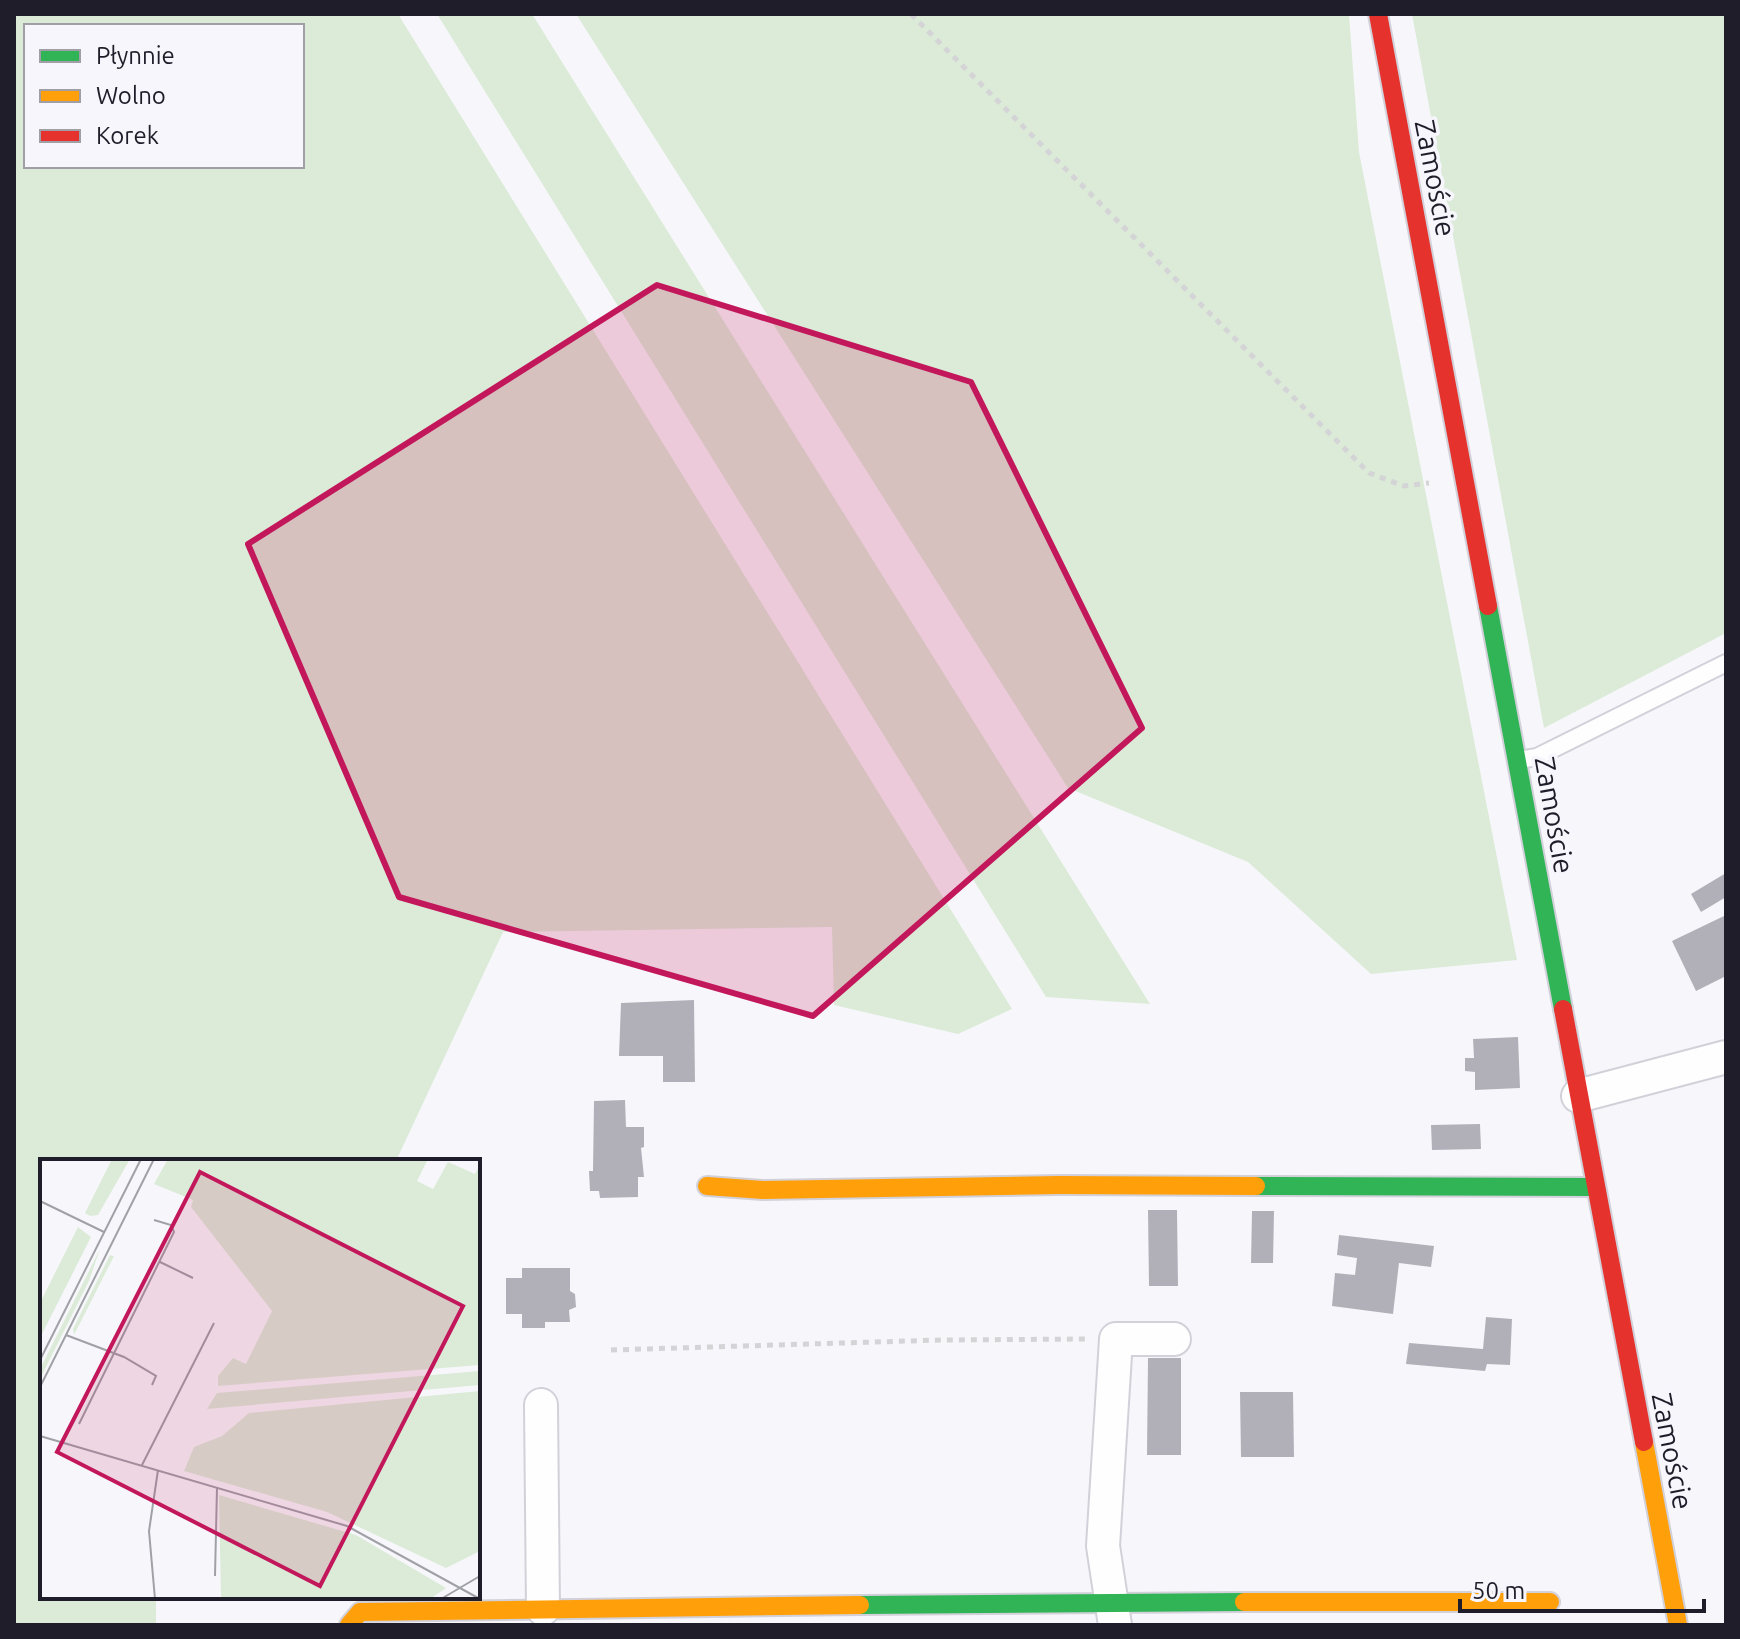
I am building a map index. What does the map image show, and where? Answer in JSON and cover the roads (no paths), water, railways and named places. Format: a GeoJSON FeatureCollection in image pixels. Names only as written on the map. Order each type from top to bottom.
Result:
{"type":"FeatureCollection","features":[{"type":"Feature","properties":{"kind":"street","name":"Zamoście"},"geometry":{"type":"LineString","coordinates":[[1378,14],[1678,1625]]}},
{"type":"Feature","properties":{"kind":"street"},"geometry":{"type":"LineString","coordinates":[[1578,1096],[1726,1057]]}},
{"type":"Feature","properties":{"kind":"street"},"geometry":{"type":"LineString","coordinates":[[707,1186],[763,1190],[1059,1185],[1595,1187]]}},
{"type":"Feature","properties":{"kind":"street"},"geometry":{"type":"LineString","coordinates":[[1113,1613],[1103,1546],[1116,1339],[1174,1339]]}},
{"type":"Feature","properties":{"kind":"street"},"geometry":{"type":"LineString","coordinates":[[541,1405],[543,1609]]}},
{"type":"Feature","properties":{"kind":"street"},"geometry":{"type":"LineString","coordinates":[[349,1625],[360,1612],[543,1609],[1113,1613],[1550,1602]]}},
{"type":"Feature","properties":{"kind":"lane"},"geometry":{"type":"LineString","coordinates":[[1516,761],[1537,757],[1726,663]]}}]}
